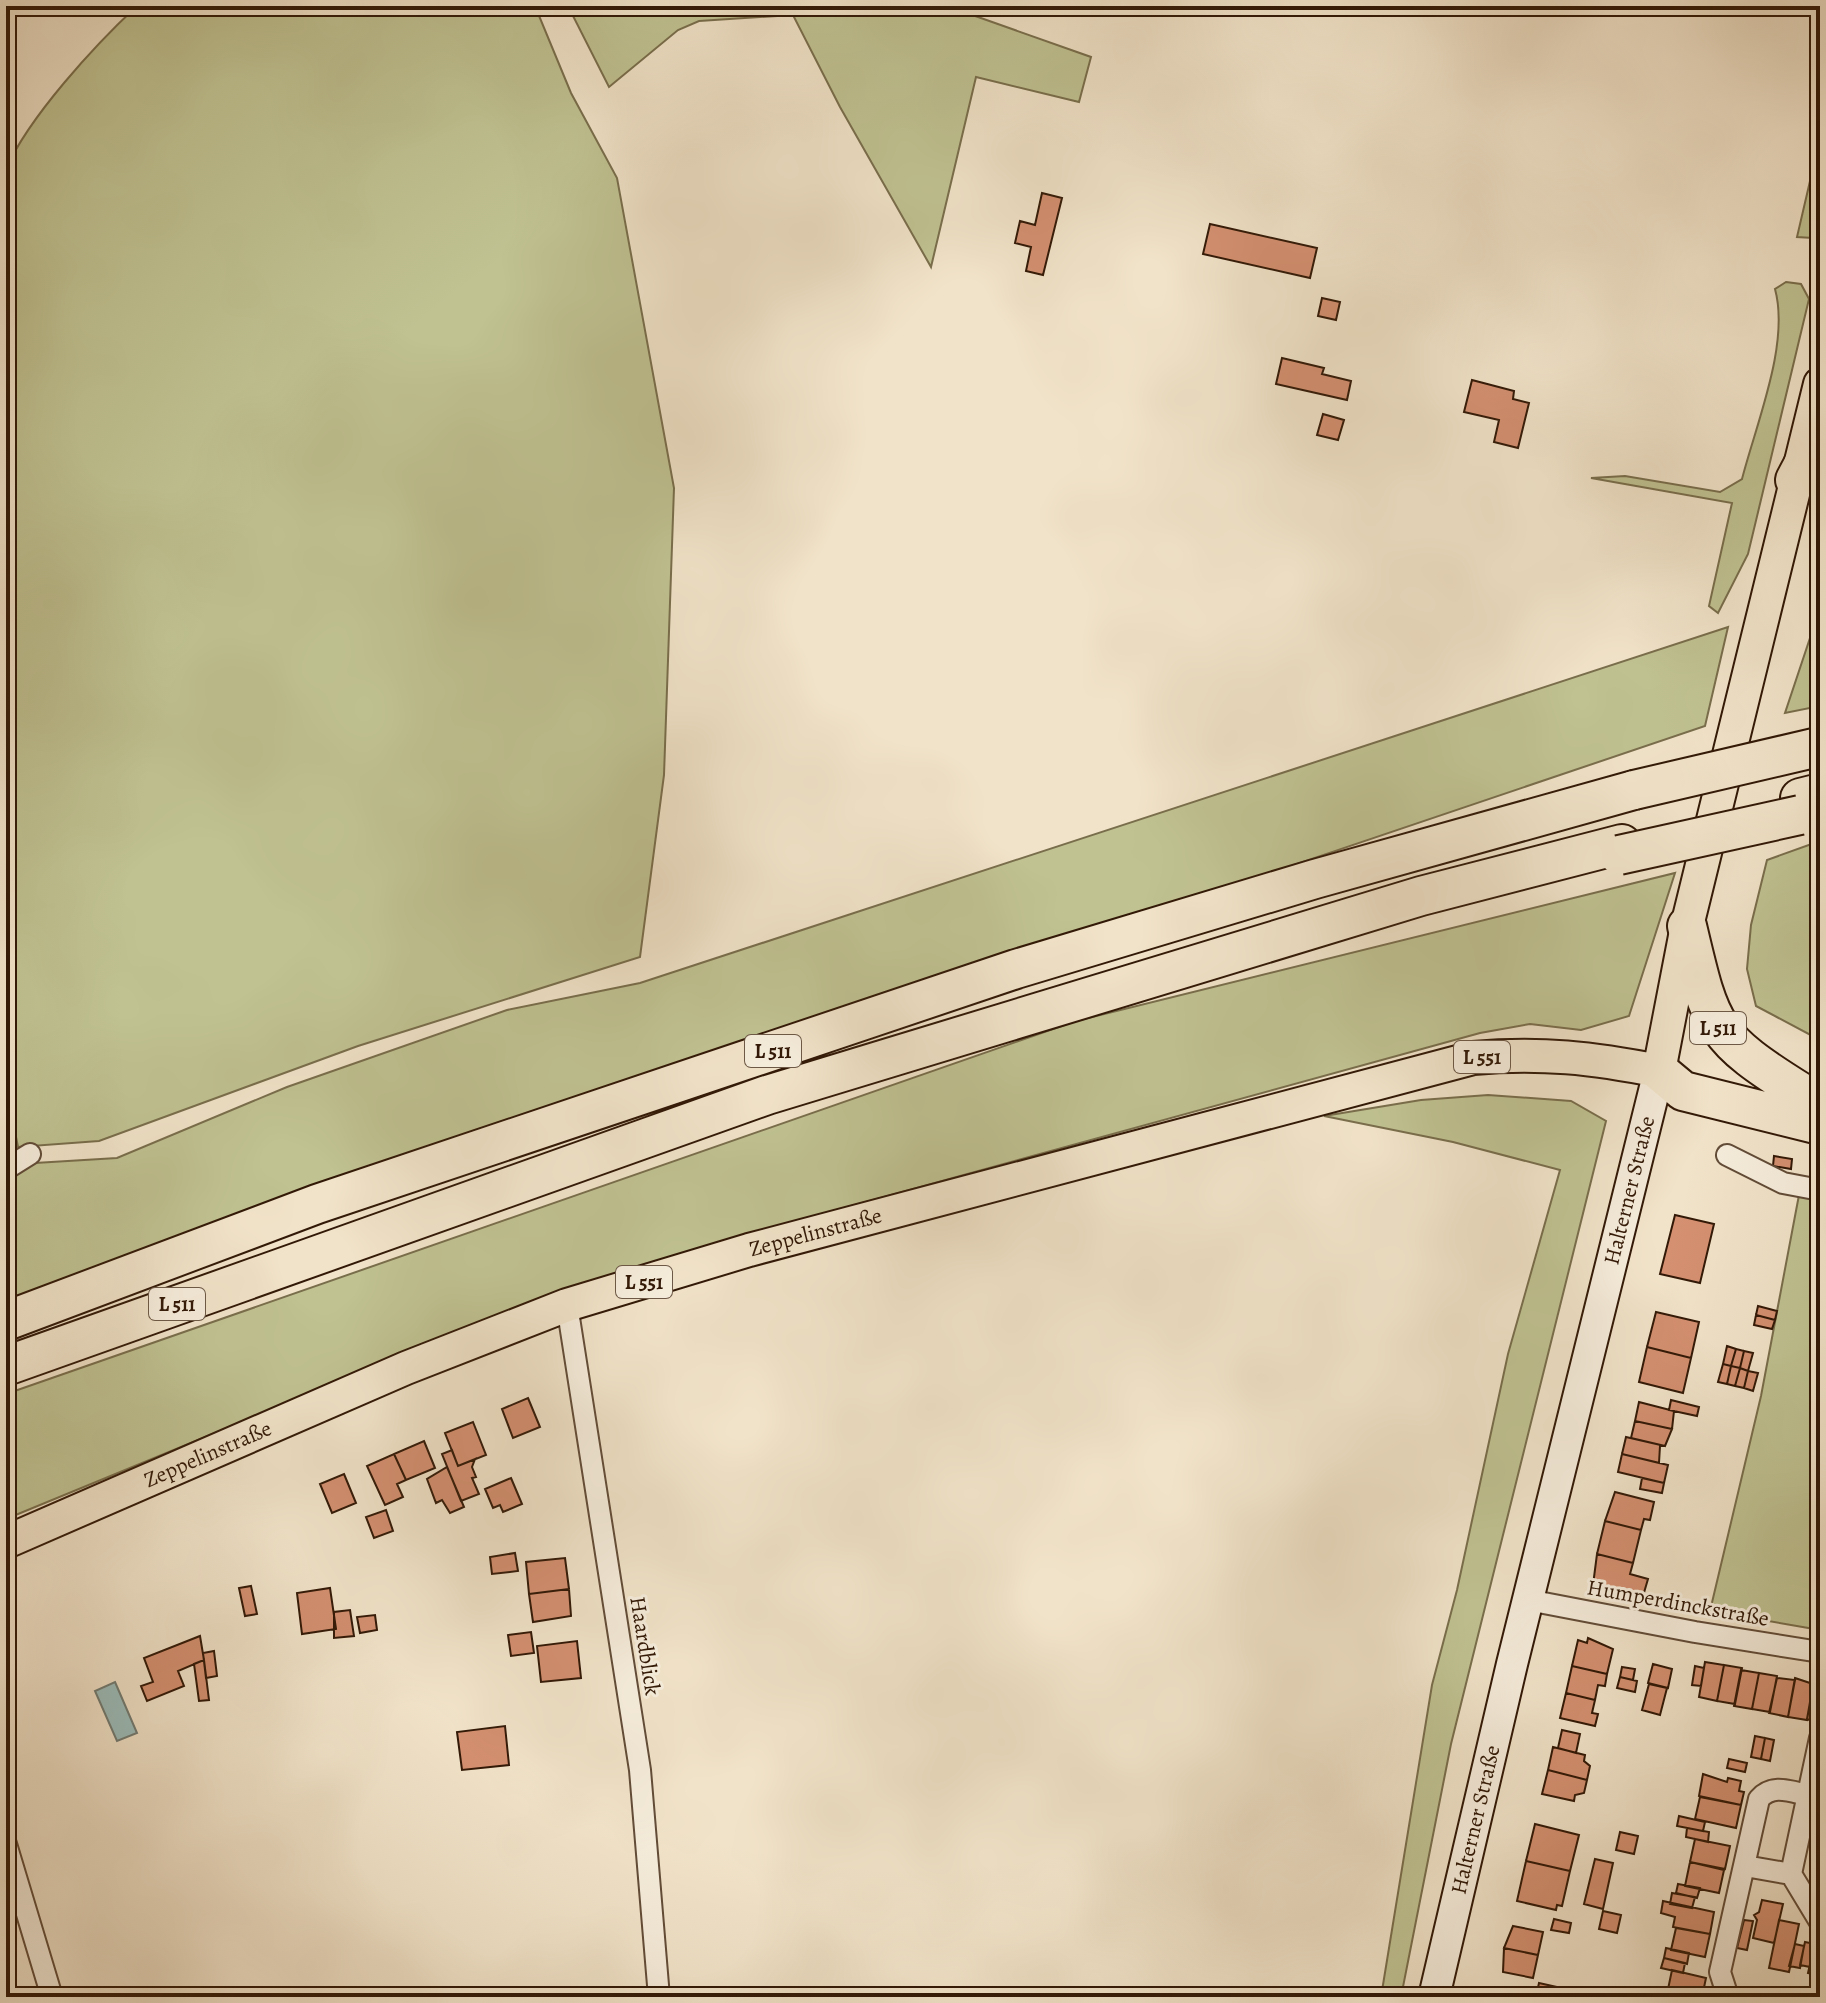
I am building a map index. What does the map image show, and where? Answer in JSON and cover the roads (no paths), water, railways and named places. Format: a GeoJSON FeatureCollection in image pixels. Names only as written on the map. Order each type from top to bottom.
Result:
{"type":"FeatureCollection","features":[{"type":"Feature","properties":{"kind":"highway"},"geometry":{"type":"LineString","coordinates":[[1795,480],[1820,433]]}},
{"type":"Feature","properties":{"kind":"highway","name":"L 511"},"geometry":{"type":"LineString","coordinates":[[6,1321],[317,1204],[1016,969],[1315,879],[1634,790],[1817,748]]}},
{"type":"Feature","properties":{"kind":"highway","name":"L 511"},"geometry":{"type":"LineString","coordinates":[[6,1366],[767,1095],[1421,896],[1810,804]]}},
{"type":"Feature","properties":{"kind":"highway","name":"L 511"},"geometry":{"type":"LineString","coordinates":[[1687,926],[1704,1001],[1719,1032],[1749,1060],[1814,1105]]}},
{"type":"Feature","properties":{"kind":"highway","name":"L 511"},"geometry":{"type":"LineString","coordinates":[[1659,1071],[1683,1091],[1814,1105]]}},
{"type":"Feature","properties":{"kind":"main road","name":"Halterner Straße"},"geometry":{"type":"LineString","coordinates":[[1434,1997],[1659,1071],[1687,926],[1820,384]]}},
{"type":"Feature","properties":{"kind":"main road","name":"Zeppelinstraße"},"geometry":{"type":"LineString","coordinates":[[6,1542],[406,1368],[567,1305],[749,1250],[1473,1058],[1526,1053],[1582,1056],[1659,1071]]}},
{"type":"Feature","properties":{"kind":"street"},"geometry":{"type":"LineString","coordinates":[[6,1169],[30,1154]]}},
{"type":"Feature","properties":{"kind":"street"},"geometry":{"type":"LineString","coordinates":[[1727,1155],[1783,1183],[1820,1190]]}},
{"type":"Feature","properties":{"kind":"street","name":"Haardblick"},"geometry":{"type":"LineString","coordinates":[[567,1305],[640,1770],[659,1997]]}},
{"type":"Feature","properties":{"kind":"street","name":"Humperdinckstraße"},"geometry":{"type":"LineString","coordinates":[[1528,1600],[1820,1652]]}},
{"type":"Feature","properties":{"kind":"street"},"geometry":{"type":"LineString","coordinates":[[1820,1738],[1812,1791],[1791,1874],[1820,1922]]}},
{"type":"Feature","properties":{"kind":"street"},"geometry":{"type":"LineString","coordinates":[[1728,1997],[1720,1972],[1759,1799],[1765,1792],[1776,1789],[1812,1791]]}},
{"type":"Feature","properties":{"kind":"street"},"geometry":{"type":"LineString","coordinates":[[6,1844],[52,1997]]}},
{"type":"Feature","properties":{"kind":"street"},"geometry":{"type":"LineString","coordinates":[[1745,1866],[1791,1874]]}},
{"type":"Feature","properties":{"kind":"water"},"geometry":{"type":"Polygon","coordinates":[[[115,1682],[137,1733],[117,1741],[95,1691],[115,1682]]]}}]}
